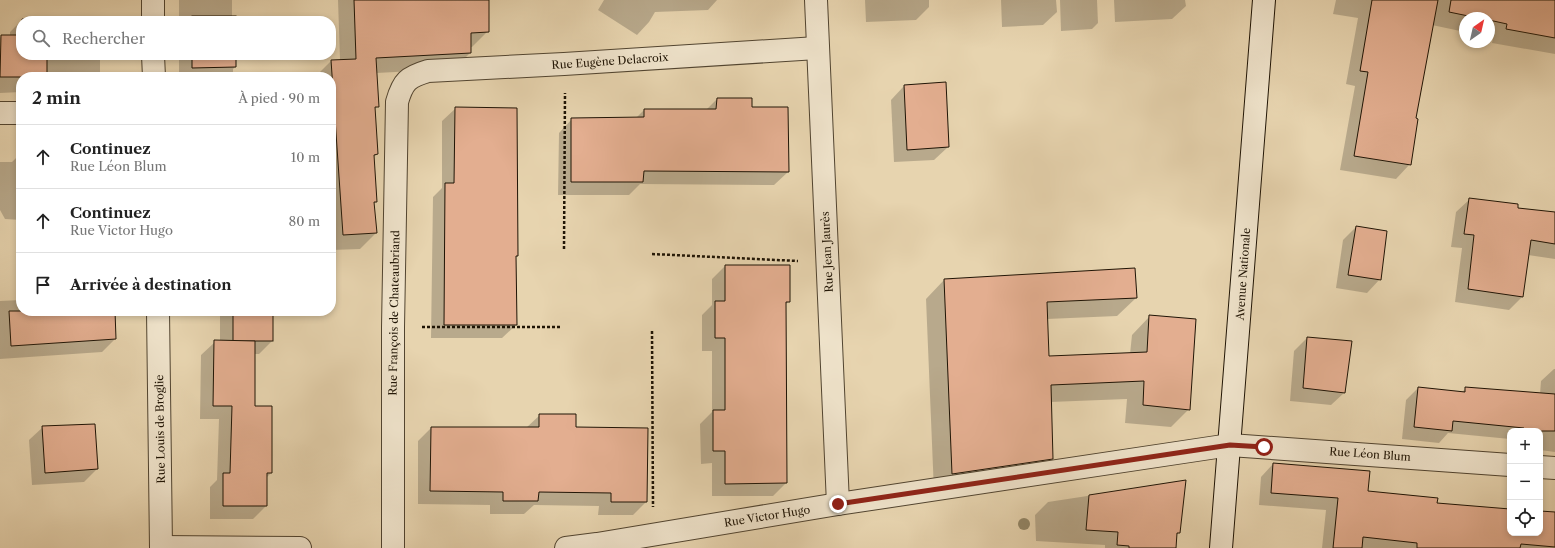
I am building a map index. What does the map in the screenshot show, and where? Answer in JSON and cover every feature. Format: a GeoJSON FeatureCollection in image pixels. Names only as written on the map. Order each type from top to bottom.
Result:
{"type":"FeatureCollection","features":[{"type":"Feature","properties":{"kind":"street"},"geometry":{"type":"LineString","coordinates":[[153,0],[153,16]]}},
{"type":"Feature","properties":{"kind":"street","name":"Rue Jean Jaurès"},"geometry":{"type":"LineString","coordinates":[[816,0],[838,504]]}},
{"type":"Feature","properties":{"kind":"street","name":"Avenue Nationale"},"geometry":{"type":"LineString","coordinates":[[1221,548],[1264,0]]}},
{"type":"Feature","properties":{"kind":"street","name":"Rue Eugène Delacroix"},"geometry":{"type":"LineString","coordinates":[[406,81],[415,75],[428,71],[817,48]]}},
{"type":"Feature","properties":{"kind":"street"},"geometry":{"type":"LineString","coordinates":[[154,60],[154,72]]}},
{"type":"Feature","properties":{"kind":"street","name":"Rue François de Chateaubriand"},"geometry":{"type":"LineString","coordinates":[[393,548],[393,327],[397,102],[400,89],[406,81]]}},
{"type":"Feature","properties":{"kind":"street"},"geometry":{"type":"LineString","coordinates":[[0,113],[16,113]]}},
{"type":"Feature","properties":{"kind":"street","name":"Rue Louis de Broglie"},"geometry":{"type":"LineString","coordinates":[[158,316],[161,547]]}},
{"type":"Feature","properties":{"kind":"street","name":"Rue Léon Blum"},"geometry":{"type":"LineString","coordinates":[[1230,445],[1507,465]]}},
{"type":"Feature","properties":{"kind":"street","name":"Rue Victor Hugo"},"geometry":{"type":"LineString","coordinates":[[566,548],[838,504],[1230,445]]}},
{"type":"Feature","properties":{"kind":"street"},"geometry":{"type":"LineString","coordinates":[[1543,467],[1555,468]]}},
{"type":"Feature","properties":{"kind":"street"},"geometry":{"type":"LineString","coordinates":[[161,547],[300,548]]}},
{"type":"Feature","properties":{"kind":"path"},"geometry":{"type":"LineString","coordinates":[[564,64],[564,249]]}},
{"type":"Feature","properties":{"kind":"path"},"geometry":{"type":"LineString","coordinates":[[652,254],[795,261],[827,259]]}},
{"type":"Feature","properties":{"kind":"path"},"geometry":{"type":"LineString","coordinates":[[393,327],[562,326]]}},
{"type":"Feature","properties":{"kind":"path"},"geometry":{"type":"LineString","coordinates":[[652,331],[653,534]]}},
{"type":"Feature","properties":{"kind":"building"},"geometry":{"type":"Polygon","coordinates":[[[354,0],[489,0],[489,32],[471,33],[471,53],[376,58],[379,107],[375,107],[378,154],[374,155],[377,202],[374,202],[377,233],[343,235],[336,133],[336,72],[332,72],[331,60],[356,59],[354,0]]]}},
{"type":"Feature","properties":{"kind":"building"},"geometry":{"type":"Polygon","coordinates":[[[1372,0],[1438,0],[1416,118],[1418,119],[1411,165],[1354,156],[1368,72],[1360,71],[1372,0]]]}},
{"type":"Feature","properties":{"kind":"building"},"geometry":{"type":"Polygon","coordinates":[[[1451,0],[1555,0],[1555,38],[1506,29],[1507,24],[1495,21],[1495,12],[1459,12],[1459,14],[1449,12],[1451,0]]]}},
{"type":"Feature","properties":{"kind":"building"},"geometry":{"type":"Polygon","coordinates":[[[1,35],[16,35],[16,60],[47,60],[47,72],[16,72],[16,77],[0,77],[1,35]]]}},
{"type":"Feature","properties":{"kind":"building"},"geometry":{"type":"Polygon","coordinates":[[[192,60],[236,60],[236,67],[192,68],[192,60]]]}},
{"type":"Feature","properties":{"kind":"building"},"geometry":{"type":"Polygon","coordinates":[[[946,82],[949,147],[907,150],[904,85],[946,82]]]}},
{"type":"Feature","properties":{"kind":"building"},"geometry":{"type":"Polygon","coordinates":[[[717,98],[752,98],[752,107],[788,107],[789,172],[644,171],[643,182],[571,182],[571,118],[644,117],[644,109],[716,109],[717,98]]]}},
{"type":"Feature","properties":{"kind":"building"},"geometry":{"type":"Polygon","coordinates":[[[455,107],[517,108],[517,325],[444,325],[445,183],[454,183],[455,107]]]}},
{"type":"Feature","properties":{"kind":"building"},"geometry":{"type":"Polygon","coordinates":[[[1469,198],[1518,204],[1518,208],[1555,212],[1555,244],[1531,240],[1523,297],[1468,289],[1474,235],[1464,234],[1469,198]]]}},
{"type":"Feature","properties":{"kind":"building"},"geometry":{"type":"Polygon","coordinates":[[[1356,226],[1387,231],[1381,280],[1348,275],[1356,226]]]}},
{"type":"Feature","properties":{"kind":"building"},"geometry":{"type":"Polygon","coordinates":[[[725,265],[790,265],[790,302],[786,302],[787,483],[725,484],[725,451],[713,451],[713,410],[725,410],[725,338],[715,338],[715,301],[725,301],[725,265]]]}},
{"type":"Feature","properties":{"kind":"building"},"geometry":{"type":"Polygon","coordinates":[[[1135,268],[1137,298],[1047,302],[1049,356],[1147,352],[1149,315],[1196,319],[1190,410],[1143,405],[1144,381],[1051,385],[1053,459],[952,474],[944,279],[1135,268]]]}},
{"type":"Feature","properties":{"kind":"building"},"geometry":{"type":"Polygon","coordinates":[[[9,311],[16,311],[16,316],[115,316],[116,339],[11,346],[9,311]]]}},
{"type":"Feature","properties":{"kind":"building"},"geometry":{"type":"Polygon","coordinates":[[[233,316],[273,316],[273,341],[233,341],[233,316]]]}},
{"type":"Feature","properties":{"kind":"building"},"geometry":{"type":"Polygon","coordinates":[[[1307,337],[1352,341],[1345,393],[1303,388],[1307,337]]]}},
{"type":"Feature","properties":{"kind":"building"},"geometry":{"type":"Polygon","coordinates":[[[214,340],[255,341],[255,406],[272,406],[272,473],[267,473],[267,506],[223,506],[223,473],[230,473],[232,406],[213,406],[214,340]]]}},
{"type":"Feature","properties":{"kind":"building"},"geometry":{"type":"Polygon","coordinates":[[[1418,387],[1465,392],[1465,387],[1555,394],[1555,431],[1543,431],[1543,428],[1524,428],[1453,421],[1452,431],[1414,427],[1418,387]]]}},
{"type":"Feature","properties":{"kind":"building"},"geometry":{"type":"Polygon","coordinates":[[[539,414],[576,414],[576,427],[648,428],[647,502],[611,502],[611,493],[539,492],[538,501],[503,501],[503,492],[430,491],[431,427],[539,427],[539,414]]]}},
{"type":"Feature","properties":{"kind":"building"},"geometry":{"type":"Polygon","coordinates":[[[95,424],[98,469],[45,473],[42,426],[95,424]]]}},
{"type":"Feature","properties":{"kind":"building"},"geometry":{"type":"Polygon","coordinates":[[[1273,463],[1370,471],[1368,491],[1438,498],[1437,503],[1507,509],[1507,536],[1543,536],[1543,511],[1555,512],[1555,547],[1521,544],[1520,548],[1417,548],[1417,543],[1363,537],[1362,548],[1333,548],[1338,498],[1271,493],[1273,463]]]}},
{"type":"Feature","properties":{"kind":"building"},"geometry":{"type":"Polygon","coordinates":[[[1186,480],[1180,533],[1177,533],[1176,548],[1129,548],[1129,546],[1117,545],[1118,532],[1086,530],[1089,495],[1186,480]]]}},
{"type":"Feature","properties":{"kind":"route"},"geometry":{"type":"LineString","coordinates":[[838,504],[1207,448],[1230,445],[1264,447]]}}]}
